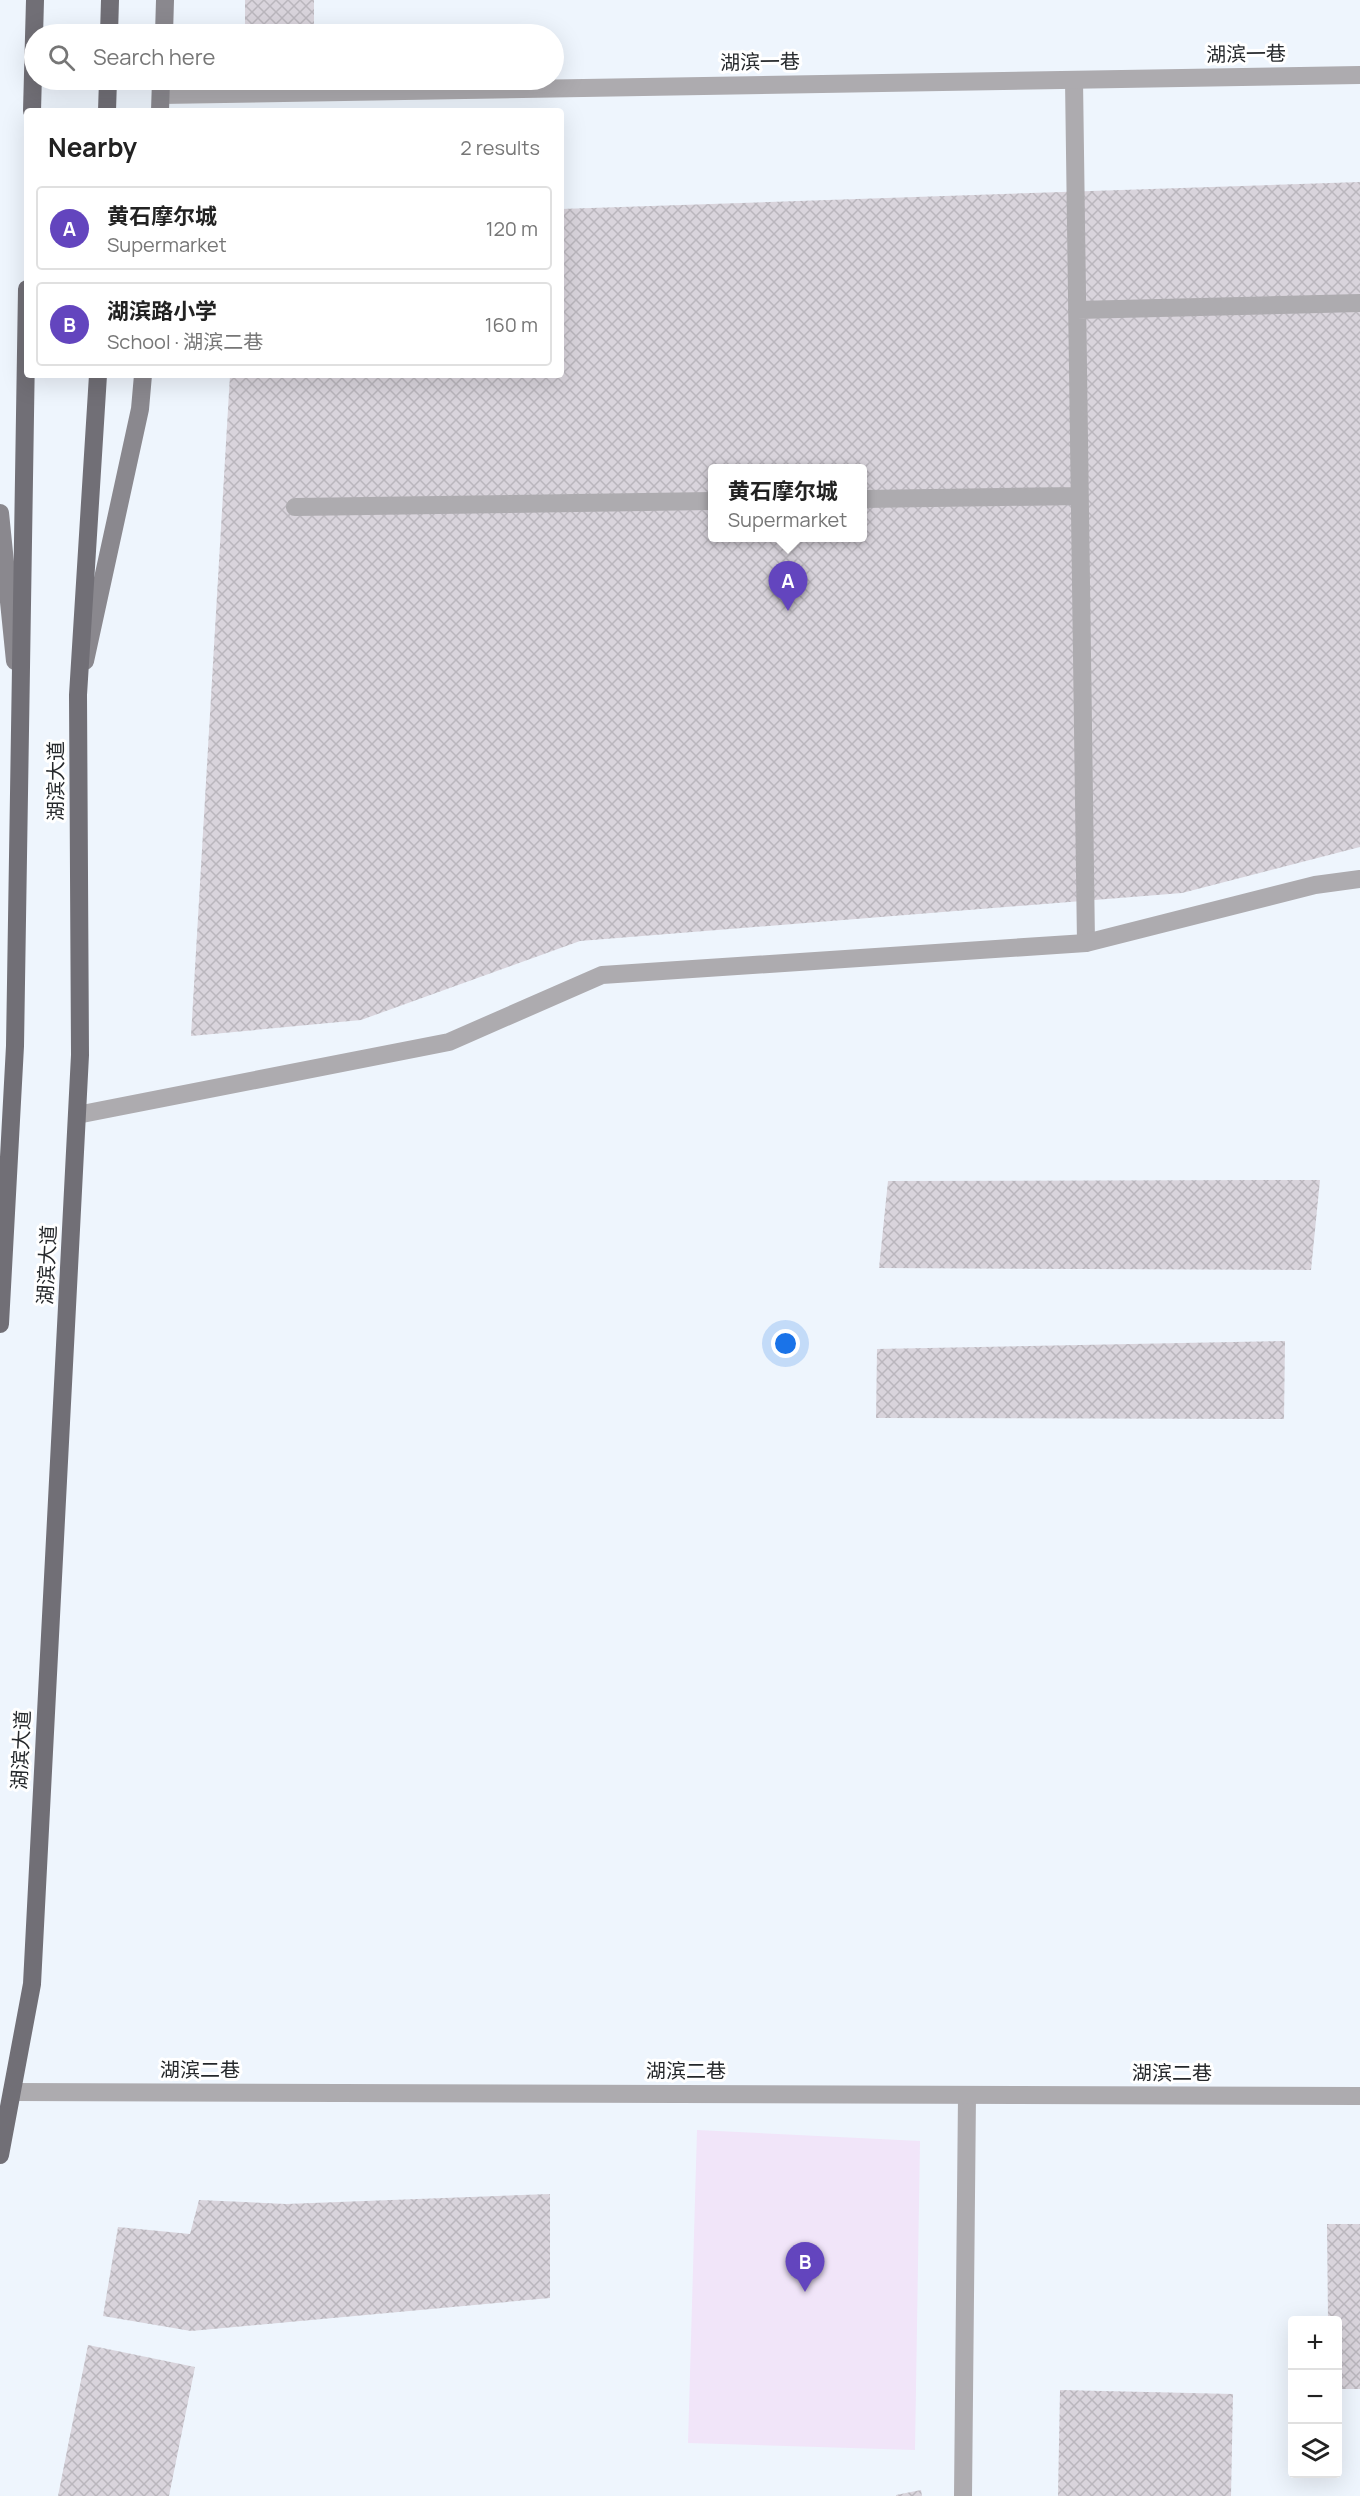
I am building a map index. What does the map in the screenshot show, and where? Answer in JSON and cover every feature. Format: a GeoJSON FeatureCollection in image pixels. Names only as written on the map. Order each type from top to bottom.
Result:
{"type":"FeatureCollection","features":[{"type":"Feature","properties":{"kind":"main road"},"geometry":{"type":"LineString","coordinates":[[34,24],[35,0]]}},
{"type":"Feature","properties":{"kind":"main road"},"geometry":{"type":"LineString","coordinates":[[109,24],[110,0]]}},
{"type":"Feature","properties":{"kind":"main road"},"geometry":{"type":"LineString","coordinates":[[164,24],[165,0]]}},
{"type":"Feature","properties":{"kind":"main road"},"geometry":{"type":"LineString","coordinates":[[32,108],[33,90]]}},
{"type":"Feature","properties":{"kind":"main road"},"geometry":{"type":"LineString","coordinates":[[107,108],[108,90]]}},
{"type":"Feature","properties":{"kind":"main road","name":"湖滨大道"},"geometry":{"type":"LineString","coordinates":[[0,1324],[7,1047],[20,709],[26,378]]}},
{"type":"Feature","properties":{"kind":"main road","name":"湖滨大道"},"geometry":{"type":"LineString","coordinates":[[0,2155],[32,1984],[80,1055],[78,695],[98,378]]}},
{"type":"Feature","properties":{"kind":"main road"},"geometry":{"type":"LineString","coordinates":[[78,695],[141,409],[143,378]]}},
{"type":"Feature","properties":{"kind":"main road"},"geometry":{"type":"LineString","coordinates":[[0,513],[20,709]]}},
{"type":"Feature","properties":{"kind":"street","name":"湖滨一巷"},"geometry":{"type":"LineString","coordinates":[[564,88],[1360,75]]}},
{"type":"Feature","properties":{"kind":"street"},"geometry":{"type":"LineString","coordinates":[[1074,80],[1086,943]]}},
{"type":"Feature","properties":{"kind":"street","name":"湖滨一巷"},"geometry":{"type":"LineString","coordinates":[[161,95],[465,90]]}},
{"type":"Feature","properties":{"kind":"street"},"geometry":{"type":"LineString","coordinates":[[1077,310],[1360,303]]}},
{"type":"Feature","properties":{"kind":"street"},"geometry":{"type":"LineString","coordinates":[[867,499],[1079,496]]}},
{"type":"Feature","properties":{"kind":"street"},"geometry":{"type":"LineString","coordinates":[[295,507],[708,501]]}},
{"type":"Feature","properties":{"kind":"street"},"geometry":{"type":"LineString","coordinates":[[77,1115],[449,1042],[602,975],[1086,943],[1315,885],[1360,879]]}},
{"type":"Feature","properties":{"kind":"street","name":"湖滨二巷"},"geometry":{"type":"LineString","coordinates":[[12,2092],[1360,2096]]}},
{"type":"Feature","properties":{"kind":"street"},"geometry":{"type":"LineString","coordinates":[[963,2496],[967,2095]]}},
{"type":"Feature","properties":{"kind":"shaded area"},"geometry":{"type":"Polygon","coordinates":[[[697,2130],[920,2141],[915,2450],[688,2443],[697,2130]]]}},
{"type":"Feature","properties":{"kind":"building"},"geometry":{"type":"Polygon","coordinates":[[[245,0],[314,0],[314,24],[245,24],[245,0]]]}},
{"type":"Feature","properties":{"kind":"building"},"geometry":{"type":"Polygon","coordinates":[[[1360,182],[1360,847],[1182,893],[580,941],[361,1020],[191,1036],[230,378],[564,378],[564,209],[1360,182]]]}},
{"type":"Feature","properties":{"kind":"building"},"geometry":{"type":"Polygon","coordinates":[[[1320,1180],[1311,1270],[879,1268],[888,1181],[1320,1180]]]}},
{"type":"Feature","properties":{"kind":"building"},"geometry":{"type":"Polygon","coordinates":[[[1285,1341],[1284,1419],[876,1418],[877,1349],[1285,1341]]]}},
{"type":"Feature","properties":{"kind":"building"},"geometry":{"type":"Polygon","coordinates":[[[550,2194],[550,2298],[191,2331],[103,2316],[118,2227],[190,2234],[199,2200],[286,2204],[550,2194]]]}},
{"type":"Feature","properties":{"kind":"building"},"geometry":{"type":"Polygon","coordinates":[[[1327,2224],[1360,2224],[1360,2389],[1342,2389],[1342,2316],[1328,2316],[1327,2224]]]}},
{"type":"Feature","properties":{"kind":"building"},"geometry":{"type":"Polygon","coordinates":[[[88,2345],[195,2367],[169,2496],[58,2496],[88,2345]]]}},
{"type":"Feature","properties":{"kind":"building"},"geometry":{"type":"Polygon","coordinates":[[[1060,2390],[1233,2394],[1231,2496],[1058,2496],[1060,2390]]]}},
{"type":"Feature","properties":{"kind":"building"},"geometry":{"type":"Polygon","coordinates":[[[921,2490],[922,2496],[896,2496],[896,2495],[921,2490]]]}},
{"type":"Feature","properties":{"kind":"place","name":"黄石摩尔城"},"geometry":{"type":"Point","coordinates":[788,611]}},
{"type":"Feature","properties":{"kind":"place","name":"湖滨路小学"},"geometry":{"type":"Point","coordinates":[805,2292]}}]}
